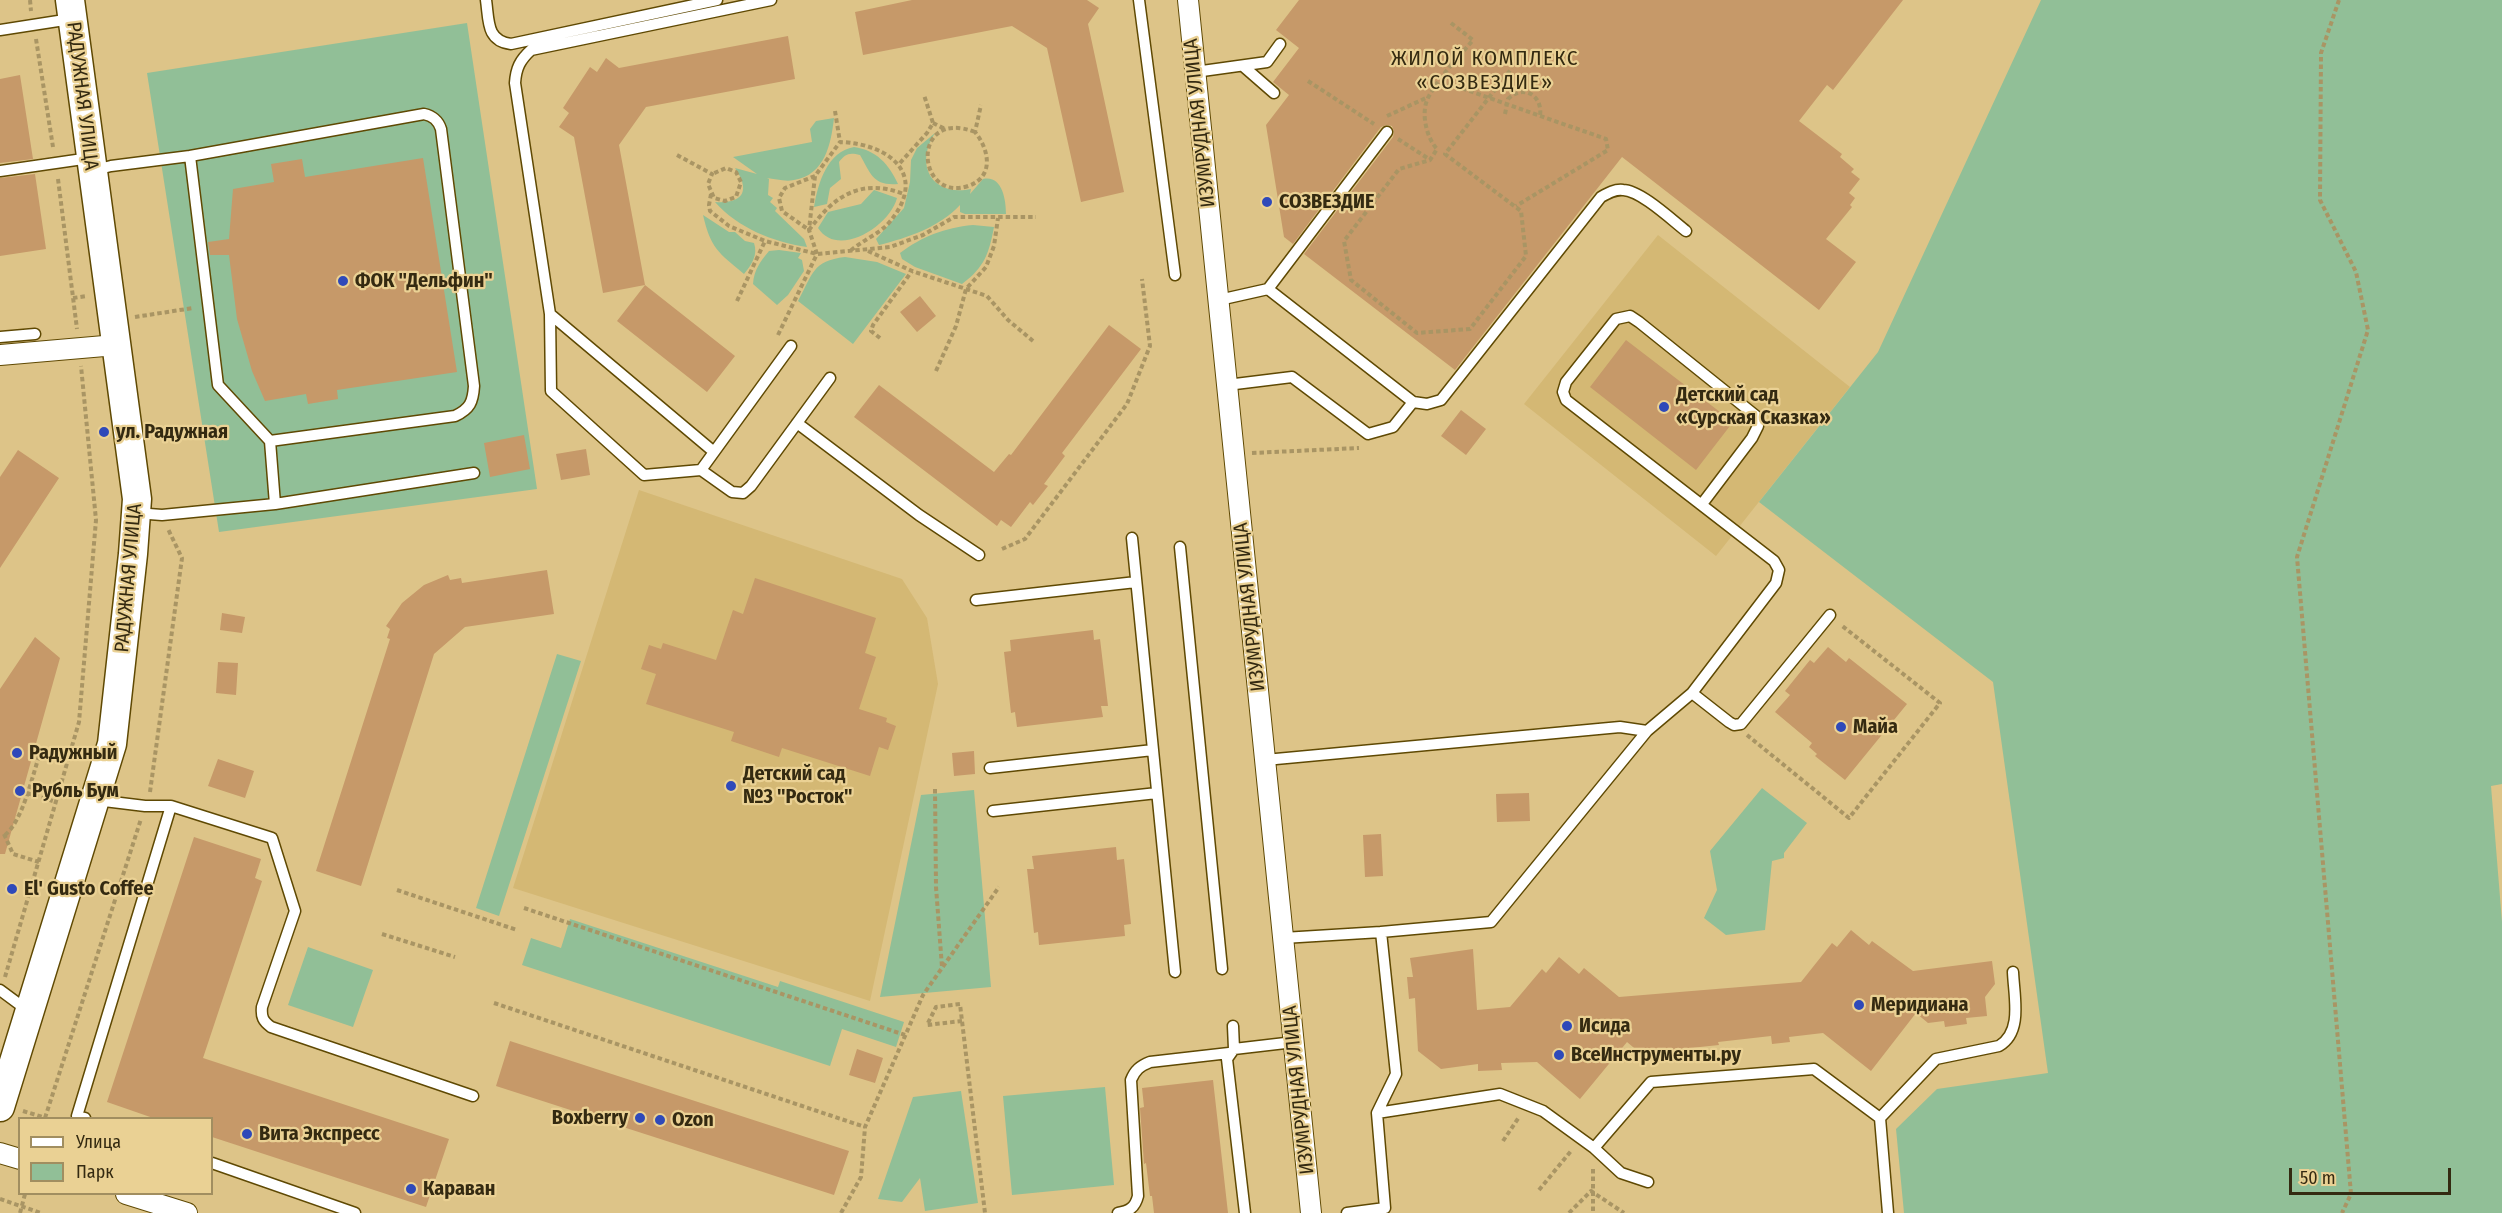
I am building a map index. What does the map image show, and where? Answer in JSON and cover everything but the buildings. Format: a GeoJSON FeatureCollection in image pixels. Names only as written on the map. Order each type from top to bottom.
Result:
{"type":"FeatureCollection","features":[{"type":"Feature","properties":{"kind":"main road","name":"РАДУЖНАЯ УЛИЦА"},"geometry":{"type":"LineString","coordinates":[[0,1107],[112,744],[137,499],[71,9]]}},
{"type":"Feature","properties":{"kind":"street","name":"ИЗУМРУДНАЯ УЛИЦА"},"geometry":{"type":"LineString","coordinates":[[1188,0],[1311,1213]]}},
{"type":"Feature","properties":{"kind":"street"},"geometry":{"type":"LineString","coordinates":[[0,356],[116,345]]}},
{"type":"Feature","properties":{"kind":"street"},"geometry":{"type":"LineString","coordinates":[[0,1153],[18,1159]]}},
{"type":"Feature","properties":{"kind":"street"},"geometry":{"type":"LineString","coordinates":[[129,1195],[187,1213]]}},
{"type":"Feature","properties":{"kind":"lane"},"geometry":{"type":"LineString","coordinates":[[486,0],[490,29],[495,38],[511,44],[717,0]]}},
{"type":"Feature","properties":{"kind":"lane"},"geometry":{"type":"LineString","coordinates":[[771,0],[531,50],[521,59],[516,71],[515,83],[550,314],[551,391],[644,476],[701,470],[732,492],[743,493],[751,486],[830,378]]}},
{"type":"Feature","properties":{"kind":"lane"},"geometry":{"type":"LineString","coordinates":[[1139,0],[1174,275]]}},
{"type":"Feature","properties":{"kind":"lane"},"geometry":{"type":"LineString","coordinates":[[0,30],[33,25],[71,9]]}},
{"type":"Feature","properties":{"kind":"lane"},"geometry":{"type":"LineString","coordinates":[[1195,72],[1267,62],[1280,44]]}},
{"type":"Feature","properties":{"kind":"lane"},"geometry":{"type":"LineString","coordinates":[[1243,66],[1274,93]]}},
{"type":"Feature","properties":{"kind":"lane"},"geometry":{"type":"LineString","coordinates":[[0,171],[56,163],[111,166],[190,156],[424,114],[431,116],[441,129],[474,386],[473,401],[466,411],[455,416],[270,441]]}},
{"type":"Feature","properties":{"kind":"lane"},"geometry":{"type":"LineString","coordinates":[[1219,300],[1268,289],[1387,132]]}},
{"type":"Feature","properties":{"kind":"lane"},"geometry":{"type":"LineString","coordinates":[[190,156],[218,385],[270,441],[275,504]]}},
{"type":"Feature","properties":{"kind":"lane"},"geometry":{"type":"LineString","coordinates":[[1268,289],[1413,402],[1427,404],[1442,400],[1601,197],[1622,189],[1633,192],[1686,231]]}},
{"type":"Feature","properties":{"kind":"lane"},"geometry":{"type":"LineString","coordinates":[[550,314],[714,452]]}},
{"type":"Feature","properties":{"kind":"lane"},"geometry":{"type":"LineString","coordinates":[[1283,938],[1491,922],[1647,731],[1692,693],[1779,577],[1779,570],[1774,561],[1566,400],[1563,392],[1566,382],[1616,319],[1630,316],[1639,322],[1756,416],[1758,426],[1752,438],[1702,504]]}},
{"type":"Feature","properties":{"kind":"lane"},"geometry":{"type":"LineString","coordinates":[[0,337],[34,334]]}},
{"type":"Feature","properties":{"kind":"lane"},"geometry":{"type":"LineString","coordinates":[[701,470],[791,346]]}},
{"type":"Feature","properties":{"kind":"lane"},"geometry":{"type":"LineString","coordinates":[[1227,384],[1292,377],[1368,434],[1394,427],[1413,402]]}},
{"type":"Feature","properties":{"kind":"lane"},"geometry":{"type":"LineString","coordinates":[[797,423],[919,515],[979,555]]}},
{"type":"Feature","properties":{"kind":"lane"},"geometry":{"type":"LineString","coordinates":[[136,513],[162,515],[275,504],[474,473]]}},
{"type":"Feature","properties":{"kind":"lane"},"geometry":{"type":"LineString","coordinates":[[1132,538],[1175,972]]}},
{"type":"Feature","properties":{"kind":"lane"},"geometry":{"type":"LineString","coordinates":[[1180,547],[1222,969]]}},
{"type":"Feature","properties":{"kind":"lane"},"geometry":{"type":"LineString","coordinates":[[976,600],[1136,582]]}},
{"type":"Feature","properties":{"kind":"lane"},"geometry":{"type":"LineString","coordinates":[[1692,693],[1729,722],[1734,725],[1741,724],[1830,615]]}},
{"type":"Feature","properties":{"kind":"lane"},"geometry":{"type":"LineString","coordinates":[[1265,759],[1620,727],[1647,731]]}},
{"type":"Feature","properties":{"kind":"lane"},"geometry":{"type":"LineString","coordinates":[[990,768],[1153,750]]}},
{"type":"Feature","properties":{"kind":"lane"},"geometry":{"type":"LineString","coordinates":[[993,811],[1157,793]]}},
{"type":"Feature","properties":{"kind":"lane"},"geometry":{"type":"LineString","coordinates":[[95,800],[145,806],[171,806],[272,838],[295,911],[262,1006],[261,1015],[264,1022],[271,1027],[473,1096]]}},
{"type":"Feature","properties":{"kind":"lane"},"geometry":{"type":"LineString","coordinates":[[80,1117],[77,1116],[171,806]]}},
{"type":"Feature","properties":{"kind":"lane"},"geometry":{"type":"LineString","coordinates":[[1347,1213],[1385,1208],[1377,1113],[1395,1074],[1381,932]]}},
{"type":"Feature","properties":{"kind":"lane"},"geometry":{"type":"LineString","coordinates":[[1888,1213],[1881,1118],[1936,1059],[1998,1046],[2006,1042],[2012,1035],[2015,1023],[2013,972]]}},
{"type":"Feature","properties":{"kind":"lane"},"geometry":{"type":"LineString","coordinates":[[1,990],[30,1012]]}},
{"type":"Feature","properties":{"kind":"lane"},"geometry":{"type":"LineString","coordinates":[[1233,1026],[1232,1051],[1227,1065],[1245,1213]]}},
{"type":"Feature","properties":{"kind":"lane"},"geometry":{"type":"LineString","coordinates":[[1118,1213],[1131,1209],[1138,1196],[1131,1080],[1134,1073],[1150,1062],[1294,1042]]}},
{"type":"Feature","properties":{"kind":"lane"},"geometry":{"type":"LineString","coordinates":[[1594,1148],[1651,1082],[1814,1069],[1881,1118]]}},
{"type":"Feature","properties":{"kind":"lane"},"geometry":{"type":"LineString","coordinates":[[1377,1113],[1500,1094],[1544,1111],[1594,1148],[1621,1173],[1648,1182]]}},
{"type":"Feature","properties":{"kind":"lane"},"geometry":{"type":"LineString","coordinates":[[213,1163],[355,1213]]}},
{"type":"Feature","properties":{"kind":"path"},"geometry":{"type":"LineString","coordinates":[[1,990],[79,722],[96,520],[80,350],[56,163],[30,0]]}},
{"type":"Feature","properties":{"kind":"path"},"geometry":{"type":"LineString","coordinates":[[2339,0],[2320,53],[2320,200],[2356,272],[2368,330],[2297,557],[2351,1194],[2342,1213]]}},
{"type":"Feature","properties":{"kind":"path"},"geometry":{"type":"LineString","coordinates":[[1373,123],[1427,98],[1473,40],[1451,23]]}},
{"type":"Feature","properties":{"kind":"path"},"geometry":{"type":"LineString","coordinates":[[1445,154],[1512,68]]}},
{"type":"Feature","properties":{"kind":"path"},"geometry":{"type":"LineString","coordinates":[[1308,81],[1430,160]]}},
{"type":"Feature","properties":{"kind":"path"},"geometry":{"type":"LineString","coordinates":[[1441,81],[1606,139],[1608,150],[1516,207]]}},
{"type":"Feature","properties":{"kind":"path"},"geometry":{"type":"LineString","coordinates":[[1505,114],[1505,103],[1517,92],[1529,93],[1538,100],[1540,116]]}},
{"type":"Feature","properties":{"kind":"path"},"geometry":{"type":"LineString","coordinates":[[924,95],[933,123],[945,129]]}},
{"type":"Feature","properties":{"kind":"path"},"geometry":{"type":"LineString","coordinates":[[1427,98],[1425,118],[1430,141],[1521,211],[1526,256],[1470,329],[1417,333],[1352,280],[1344,241],[1399,170],[1430,160],[1437,148]]}},
{"type":"Feature","properties":{"kind":"path"},"geometry":{"type":"LineString","coordinates":[[975,132],[981,105]]}},
{"type":"Feature","properties":{"kind":"path"},"geometry":{"type":"LineString","coordinates":[[778,335],[816,254],[809,230],[815,176],[840,142],[834,111]]}},
{"type":"Feature","properties":{"kind":"path"},"geometry":{"type":"LineString","coordinates":[[900,163],[933,123]]}},
{"type":"Feature","properties":{"kind":"path"},"geometry":{"type":"LineString","coordinates":[[961,127],[975,132],[985,145],[988,161],[982,175],[969,186],[953,188],[939,182],[929,170],[926,154],[932,139],[945,129],[961,127]]}},
{"type":"Feature","properties":{"kind":"path"},"geometry":{"type":"LineString","coordinates":[[840,142],[860,142],[879,150],[900,163],[904,174],[904,194],[897,212],[885,227],[861,241],[849,252]]}},
{"type":"Feature","properties":{"kind":"path"},"geometry":{"type":"LineString","coordinates":[[677,155],[712,174]]}},
{"type":"Feature","properties":{"kind":"path"},"geometry":{"type":"LineString","coordinates":[[711,194],[725,201],[736,197],[741,188],[739,177],[731,169],[721,168],[712,174],[708,184],[711,194],[710,211],[729,226],[765,242],[816,254],[890,247],[923,235],[954,217],[1036,217]]}},
{"type":"Feature","properties":{"kind":"path"},"geometry":{"type":"LineString","coordinates":[[809,230],[782,211],[779,198],[785,188],[815,176]]}},
{"type":"Feature","properties":{"kind":"path"},"geometry":{"type":"LineString","coordinates":[[809,230],[822,212],[837,200],[861,188],[886,188],[904,194]]}},
{"type":"Feature","properties":{"kind":"path"},"geometry":{"type":"LineString","coordinates":[[936,371],[956,326],[966,289],[986,267],[994,246],[998,218]]}},
{"type":"Feature","properties":{"kind":"path"},"geometry":{"type":"LineString","coordinates":[[737,301],[765,242]]}},
{"type":"Feature","properties":{"kind":"path"},"geometry":{"type":"LineString","coordinates":[[867,250],[912,271],[987,296],[1008,320],[1033,341]]}},
{"type":"Feature","properties":{"kind":"path"},"geometry":{"type":"LineString","coordinates":[[880,338],[871,331],[873,324],[912,271]]}},
{"type":"Feature","properties":{"kind":"path"},"geometry":{"type":"LineString","coordinates":[[1002,549],[1025,539],[1127,404],[1150,346],[1142,279]]}},
{"type":"Feature","properties":{"kind":"path"},"geometry":{"type":"LineString","coordinates":[[135,317],[208,306]]}},
{"type":"Feature","properties":{"kind":"path"},"geometry":{"type":"LineString","coordinates":[[1251,453],[1360,447],[1368,434]]}},
{"type":"Feature","properties":{"kind":"path"},"geometry":{"type":"LineString","coordinates":[[1741,724],[1748,737],[1849,818],[1940,703],[1830,615]]}},
{"type":"Feature","properties":{"kind":"path"},"geometry":{"type":"LineString","coordinates":[[39,862],[13,854],[5,834],[15,824],[40,753],[68,762]]}},
{"type":"Feature","properties":{"kind":"path"},"geometry":{"type":"LineString","coordinates":[[935,789],[936,886],[942,967]]}},
{"type":"Feature","properties":{"kind":"path"},"geometry":{"type":"LineString","coordinates":[[27,793],[56,802]]}},
{"type":"Feature","properties":{"kind":"path"},"geometry":{"type":"LineString","coordinates":[[842,1213],[861,1177],[865,1127],[923,995],[999,886]]}},
{"type":"Feature","properties":{"kind":"path"},"geometry":{"type":"LineString","coordinates":[[397,890],[517,930]]}},
{"type":"Feature","properties":{"kind":"path"},"geometry":{"type":"LineString","coordinates":[[524,908],[905,1035]]}},
{"type":"Feature","properties":{"kind":"path"},"geometry":{"type":"LineString","coordinates":[[382,933],[455,957]]}},
{"type":"Feature","properties":{"kind":"path"},"geometry":{"type":"LineString","coordinates":[[494,1003],[865,1127]]}},
{"type":"Feature","properties":{"kind":"path"},"geometry":{"type":"LineString","coordinates":[[962,1022],[927,1025],[936,1007],[960,1004],[985,1213]]}},
{"type":"Feature","properties":{"kind":"path"},"geometry":{"type":"LineString","coordinates":[[1503,1141],[1523,1111]]}},
{"type":"Feature","properties":{"kind":"path"},"geometry":{"type":"LineString","coordinates":[[1593,1213],[1591,1191],[1594,1148]]}},
{"type":"Feature","properties":{"kind":"path"},"geometry":{"type":"LineString","coordinates":[[1539,1190],[1571,1151]]}},
{"type":"Feature","properties":{"kind":"path"},"geometry":{"type":"LineString","coordinates":[[1569,1213],[1591,1191]]}},
{"type":"Feature","properties":{"kind":"path"},"geometry":{"type":"LineString","coordinates":[[1591,1191],[1624,1213]]}},
{"type":"Feature","properties":{"kind":"path"},"geometry":{"type":"LineString","coordinates":[[20,1213],[25,1195]]}},
{"type":"Feature","properties":{"kind":"path"},"geometry":{"type":"LineString","coordinates":[[0,1199],[41,1213]]}},
{"type":"Feature","properties":{"kind":"shaded area"},"geometry":{"type":"Polygon","coordinates":[[[1658,235],[1850,387],[1716,556],[1524,404],[1658,235]]]}},
{"type":"Feature","properties":{"kind":"shaded area","name":"Детский сад №3 \"Росток\""},"geometry":{"type":"Polygon","coordinates":[[[639,490],[902,579],[927,618],[938,684],[870,1001],[513,888],[639,490]]]}},
{"type":"Feature","properties":{"kind":"green space"},"geometry":{"type":"Polygon","coordinates":[[[2041,0],[2502,0],[2502,784],[2491,786],[2502,922],[2502,1213],[1904,1213],[1896,1129],[1937,1089],[2048,1073],[1993,682],[1759,502],[1878,352],[2041,0]]]}},
{"type":"Feature","properties":{"kind":"green space","name":"ФОК \"Дельфин\""},"geometry":{"type":"Polygon","coordinates":[[[467,23],[537,489],[219,532],[147,73],[467,23]]]}},
{"type":"Feature","properties":{"kind":"green space"},"geometry":{"type":"Polygon","coordinates":[[[834,118],[828,148],[813,172],[791,181],[767,178],[769,179],[768,195],[773,198],[770,202],[777,208],[775,211],[804,239],[807,247],[782,242],[757,232],[734,219],[715,202],[732,201],[742,194],[743,183],[735,168],[757,174],[733,157],[812,142],[810,129],[816,121],[834,118]]]}},
{"type":"Feature","properties":{"kind":"green space"},"geometry":{"type":"Polygon","coordinates":[[[935,133],[926,156],[930,176],[946,188],[971,189],[970,194],[983,179],[995,181],[1004,195],[1006,214],[965,214],[960,212],[960,205],[943,220],[933,225],[912,235],[879,245],[876,239],[904,208],[910,182],[911,160],[917,148],[935,133]]]}},
{"type":"Feature","properties":{"kind":"green space"},"geometry":{"type":"Polygon","coordinates":[[[854,147],[869,151],[881,159],[898,184],[878,181],[870,173],[860,155],[848,154],[839,162],[841,179],[830,188],[827,204],[814,207],[825,170],[837,155],[854,147]]]}},
{"type":"Feature","properties":{"kind":"green space"},"geometry":{"type":"Polygon","coordinates":[[[874,190],[897,198],[885,219],[874,228],[850,240],[838,240],[827,237],[818,228],[828,212],[861,204],[874,190]]]}},
{"type":"Feature","properties":{"kind":"green space"},"geometry":{"type":"Polygon","coordinates":[[[703,215],[729,232],[735,232],[745,241],[754,243],[754,259],[744,274],[717,249],[709,235],[703,215]]]}},
{"type":"Feature","properties":{"kind":"green space"},"geometry":{"type":"Polygon","coordinates":[[[973,225],[994,227],[985,259],[976,272],[962,284],[915,267],[902,259],[900,253],[926,237],[953,228],[973,225]]]}},
{"type":"Feature","properties":{"kind":"green space"},"geometry":{"type":"Polygon","coordinates":[[[769,251],[801,253],[798,258],[802,260],[804,271],[788,295],[777,305],[753,284],[756,270],[769,251]]]}},
{"type":"Feature","properties":{"kind":"green space"},"geometry":{"type":"Polygon","coordinates":[[[845,257],[877,262],[906,274],[853,344],[798,301],[815,270],[826,262],[845,257]]]}},
{"type":"Feature","properties":{"kind":"green space"},"geometry":{"type":"Polygon","coordinates":[[[557,654],[581,661],[499,916],[476,908],[557,654]]]}},
{"type":"Feature","properties":{"kind":"green space"},"geometry":{"type":"Polygon","coordinates":[[[1762,788],[1807,823],[1784,853],[1784,858],[1772,861],[1765,930],[1726,935],[1704,918],[1717,890],[1710,851],[1762,788]]]}},
{"type":"Feature","properties":{"kind":"green space"},"geometry":{"type":"Polygon","coordinates":[[[974,790],[991,987],[880,997],[921,795],[974,790]]]}},
{"type":"Feature","properties":{"kind":"green space"},"geometry":{"type":"Polygon","coordinates":[[[570,919],[778,987],[780,981],[904,1022],[896,1047],[842,1029],[830,1066],[522,965],[531,938],[561,948],[570,919]]]}},
{"type":"Feature","properties":{"kind":"green space"},"geometry":{"type":"Polygon","coordinates":[[[308,947],[373,970],[353,1027],[288,1005],[308,947]]]}},
{"type":"Feature","properties":{"kind":"green space"},"geometry":{"type":"Polygon","coordinates":[[[1105,1087],[1114,1185],[1012,1195],[1003,1096],[1105,1087]]]}},
{"type":"Feature","properties":{"kind":"green space"},"geometry":{"type":"Polygon","coordinates":[[[961,1091],[978,1203],[925,1211],[920,1178],[902,1202],[878,1199],[913,1097],[961,1091]]]}},
{"type":"Feature","properties":{"kind":"place","name":"СОЗВЕЗДИЕ"},"geometry":{"type":"Point","coordinates":[1267,202]}},
{"type":"Feature","properties":{"kind":"place","name":"ФОК \"Дельфин\""},"geometry":{"type":"Point","coordinates":[343,281]}},
{"type":"Feature","properties":{"kind":"place","name":"Детский сад «Сурская Сказка»"},"geometry":{"type":"Point","coordinates":[1664,407]}},
{"type":"Feature","properties":{"kind":"place","name":"ул. Радужная"},"geometry":{"type":"Point","coordinates":[104,432]}},
{"type":"Feature","properties":{"kind":"place","name":"Майа"},"geometry":{"type":"Point","coordinates":[1841,727]}},
{"type":"Feature","properties":{"kind":"place","name":"Радужный"},"geometry":{"type":"Point","coordinates":[17,753]}},
{"type":"Feature","properties":{"kind":"place","name":"Детский сад №3 \"Росток\""},"geometry":{"type":"Point","coordinates":[731,786]}},
{"type":"Feature","properties":{"kind":"place","name":"Рубль Бум"},"geometry":{"type":"Point","coordinates":[20,791]}},
{"type":"Feature","properties":{"kind":"place","name":"El' Gusto Coffee"},"geometry":{"type":"Point","coordinates":[12,889]}},
{"type":"Feature","properties":{"kind":"place","name":"Меридиана"},"geometry":{"type":"Point","coordinates":[1859,1005]}},
{"type":"Feature","properties":{"kind":"place","name":"Исида"},"geometry":{"type":"Point","coordinates":[1567,1026]}},
{"type":"Feature","properties":{"kind":"place","name":"ВсеИнструменты.ру"},"geometry":{"type":"Point","coordinates":[1559,1055]}},
{"type":"Feature","properties":{"kind":"place","name":"Boxberry"},"geometry":{"type":"Point","coordinates":[640,1118]}},
{"type":"Feature","properties":{"kind":"place","name":"Ozon"},"geometry":{"type":"Point","coordinates":[660,1120]}},
{"type":"Feature","properties":{"kind":"place","name":"Вита Экспресс"},"geometry":{"type":"Point","coordinates":[247,1134]}},
{"type":"Feature","properties":{"kind":"place","name":"Караван"},"geometry":{"type":"Point","coordinates":[411,1189]}},
{"type":"Feature","properties":{"kind":"district","name":"ЖИЛОЙ КОМПЛЕКС «СОЗВЕЗДИЕ»"},"geometry":{"type":"Point","coordinates":[1485,71]}}]}
